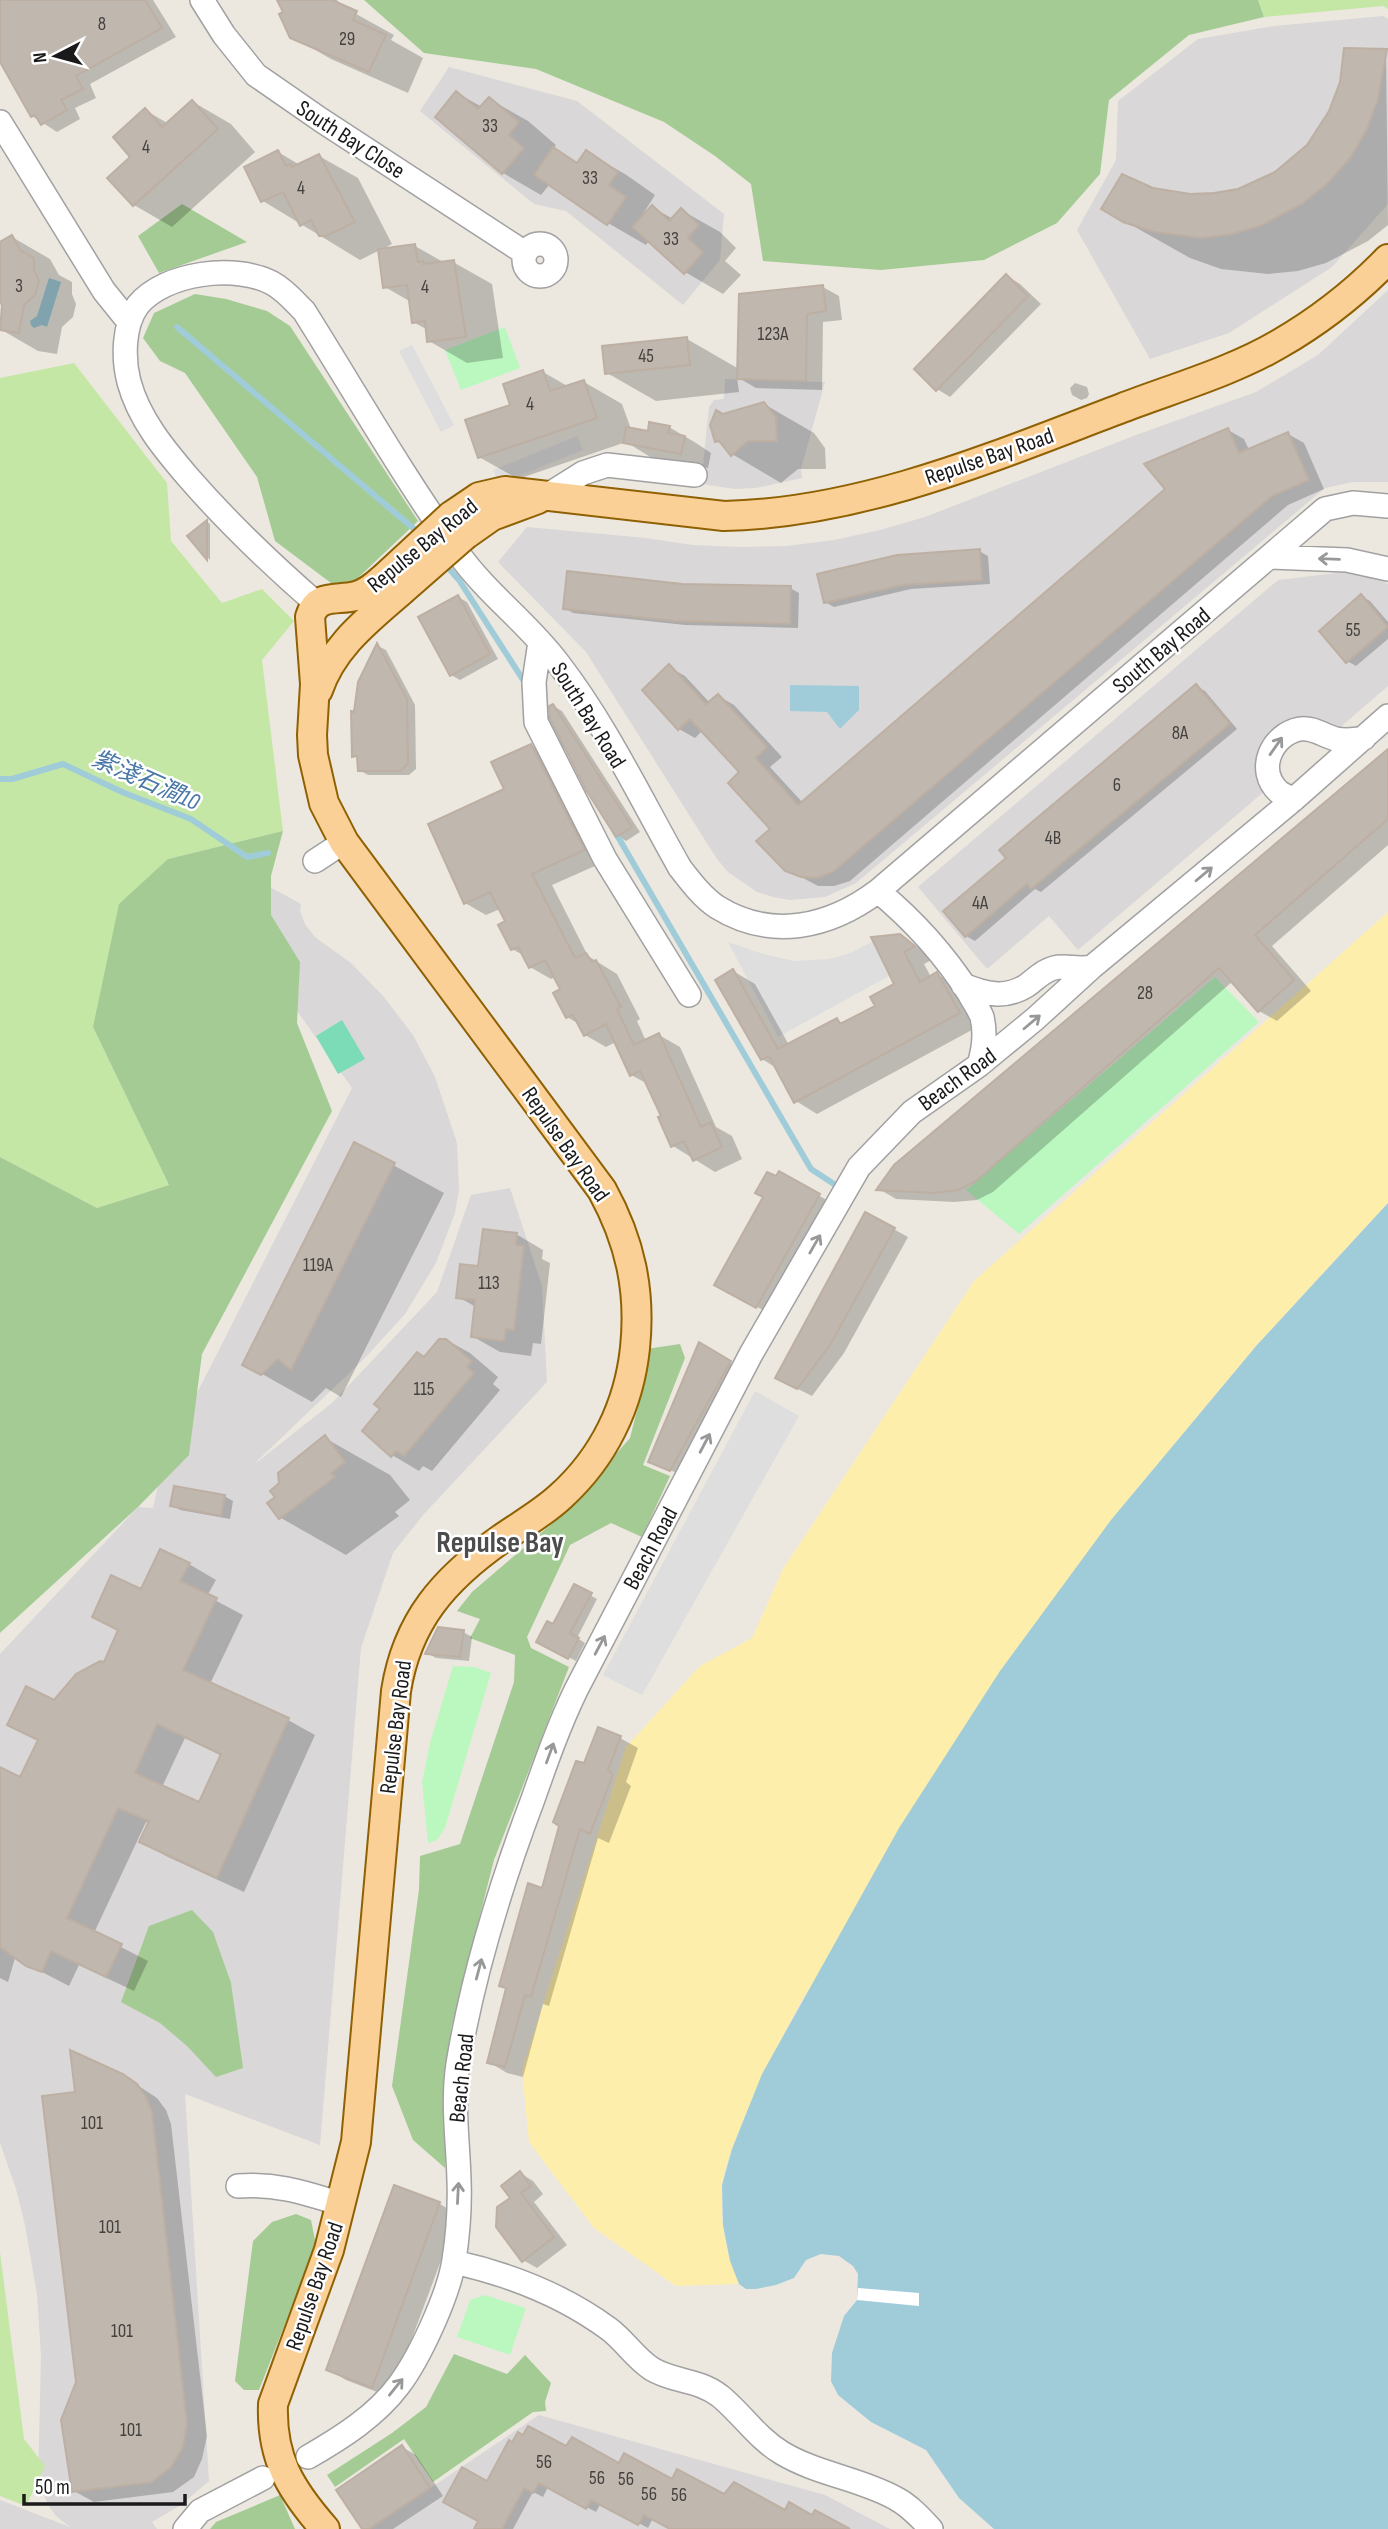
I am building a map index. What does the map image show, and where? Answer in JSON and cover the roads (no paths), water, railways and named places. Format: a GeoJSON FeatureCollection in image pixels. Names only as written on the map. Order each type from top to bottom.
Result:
{"type":"FeatureCollection","features":[{"type":"Feature","properties":{"kind":"main road","name":"Repulse Bay Road"},"geometry":{"type":"LineString","coordinates":[[314,706],[327,668],[349,637],[393,585],[458,525],[470,501],[495,492],[548,495],[706,516],[740,516],[817,506],[921,480],[998,455],[1261,354],[1324,314],[1363,284],[1388,259]]}},
{"type":"Feature","properties":{"kind":"main road","name":"Repulse Bay Road"},"geometry":{"type":"LineString","coordinates":[[321,609],[393,585]]}},
{"type":"Feature","properties":{"kind":"main road","name":"Repulse Bay Road"},"geometry":{"type":"LineString","coordinates":[[321,609],[350,604],[357,618],[349,637]]}},
{"type":"Feature","properties":{"kind":"main road","name":"Repulse Bay Road"},"geometry":{"type":"LineString","coordinates":[[321,609],[314,660],[312,735],[319,785],[331,820],[344,842],[602,1190],[628,1249],[637,1311],[634,1358],[627,1391],[615,1423],[595,1458],[561,1496],[487,1549],[453,1578],[418,1623],[403,1656],[396,1691],[359,2114],[341,2204],[308,2311],[273,2404],[272,2430],[281,2463],[304,2503],[324,2529]]}},
{"type":"Feature","properties":{"kind":"main road"},"geometry":{"type":"LineString","coordinates":[[321,609],[312,632],[322,642],[337,645],[349,637]]}},
{"type":"Feature","properties":{"kind":"street","name":"South Bay Close"},"geometry":{"type":"LineString","coordinates":[[202,0],[224,35],[256,75],[525,253]]}},
{"type":"Feature","properties":{"kind":"street"},"geometry":{"type":"LineString","coordinates":[[0,122],[91,271],[129,322],[126,345],[129,382],[150,428],[170,455],[239,533],[321,609]]}},
{"type":"Feature","properties":{"kind":"street","name":"South Bay Road"},"geometry":{"type":"LineString","coordinates":[[129,322],[140,303],[165,285],[201,275],[227,272],[253,276],[272,283],[289,294],[304,311],[417,495],[460,556],[538,651],[587,705],[680,868],[696,889],[717,907],[761,923],[789,926],[814,924],[854,909],[1325,509],[1353,503],[1388,506]]}},
{"type":"Feature","properties":{"kind":"street"},"geometry":{"type":"LineString","coordinates":[[548,495],[583,473],[607,465],[695,474]]}},
{"type":"Feature","properties":{"kind":"street"},"geometry":{"type":"LineString","coordinates":[[1269,557],[1347,560],[1388,569]]}},
{"type":"Feature","properties":{"kind":"street"},"geometry":{"type":"LineString","coordinates":[[538,651],[534,702],[536,722],[605,859],[689,995]]}},
{"type":"Feature","properties":{"kind":"street","name":"Beach Road"},"geometry":{"type":"LineString","coordinates":[[308,2457],[346,2434],[398,2386],[423,2345],[438,2311],[454,2262],[459,2182],[454,2106],[458,2064],[474,1987],[505,1874],[569,1706],[751,1354],[859,1167],[912,1112],[979,1065],[1035,1019],[1092,967],[1293,800],[1388,716]]}},
{"type":"Feature","properties":{"kind":"street"},"geometry":{"type":"LineString","coordinates":[[1293,800],[1278,791],[1269,777],[1268,760],[1274,744],[1280,738],[1303,728],[1334,739],[1349,741],[1364,738]]}},
{"type":"Feature","properties":{"kind":"street"},"geometry":{"type":"LineString","coordinates":[[315,861],[344,842]]}},
{"type":"Feature","properties":{"kind":"street"},"geometry":{"type":"LineString","coordinates":[[878,891],[918,927],[981,1013],[984,1048],[979,1065]]}},
{"type":"Feature","properties":{"kind":"street"},"geometry":{"type":"LineString","coordinates":[[963,985],[993,995],[1009,994],[1051,969],[1058,967],[1079,970],[1092,967]]}},
{"type":"Feature","properties":{"kind":"street"},"geometry":{"type":"LineString","coordinates":[[238,2186],[283,2186],[341,2204]]}},
{"type":"Feature","properties":{"kind":"street"},"geometry":{"type":"LineString","coordinates":[[454,2262],[504,2276],[562,2301],[609,2329],[653,2369],[700,2384],[719,2396],[779,2452],[803,2464],[895,2498],[931,2529]]}},
{"type":"Feature","properties":{"kind":"street"},"geometry":{"type":"LineString","coordinates":[[185,2529],[200,2511],[263,2478]]}},
{"type":"Feature","properties":{"kind":"water"},"geometry":{"type":"Polygon","coordinates":[[[49,278],[61,282],[47,327],[42,325],[34,328],[30,321],[37,316],[49,278]]]}},
{"type":"Feature","properties":{"kind":"water"},"geometry":{"type":"Polygon","coordinates":[[[790,685],[859,686],[859,710],[840,729],[827,712],[790,711],[790,685]]]}},
{"type":"Feature","properties":{"kind":"water"},"geometry":{"type":"Polygon","coordinates":[[[1388,1203],[1388,2529],[994,2529],[959,2498],[926,2450],[871,2422],[838,2395],[831,2381],[832,2353],[844,2316],[857,2300],[858,2274],[853,2266],[839,2256],[821,2254],[806,2260],[794,2278],[776,2285],[746,2289],[739,2284],[730,2261],[723,2225],[722,2185],[732,2149],[762,2074],[899,1828],[1000,1671],[1111,1520],[1257,1345],[1388,1203]]]}},
{"type":"Feature","properties":{"kind":"waterway"},"geometry":{"type":"LineString","coordinates":[[177,327],[420,534]]}},
{"type":"Feature","properties":{"kind":"waterway"},"geometry":{"type":"LineString","coordinates":[[443,562],[459,580],[527,686]]}},
{"type":"Feature","properties":{"kind":"waterway"},"geometry":{"type":"LineString","coordinates":[[544,713],[564,745]]}},
{"type":"Feature","properties":{"kind":"waterway","name":"紫淺石澗10"},"geometry":{"type":"LineString","coordinates":[[0,779],[12,779],[63,764],[122,792],[191,819],[247,857],[268,853]]}},
{"type":"Feature","properties":{"kind":"waterway"},"geometry":{"type":"LineString","coordinates":[[614,830],[811,1169],[837,1186]]}},
{"type":"Feature","properties":{"kind":"district","name":"Repulse Bay"},"geometry":{"type":"Point","coordinates":[500,1542]}}]}
